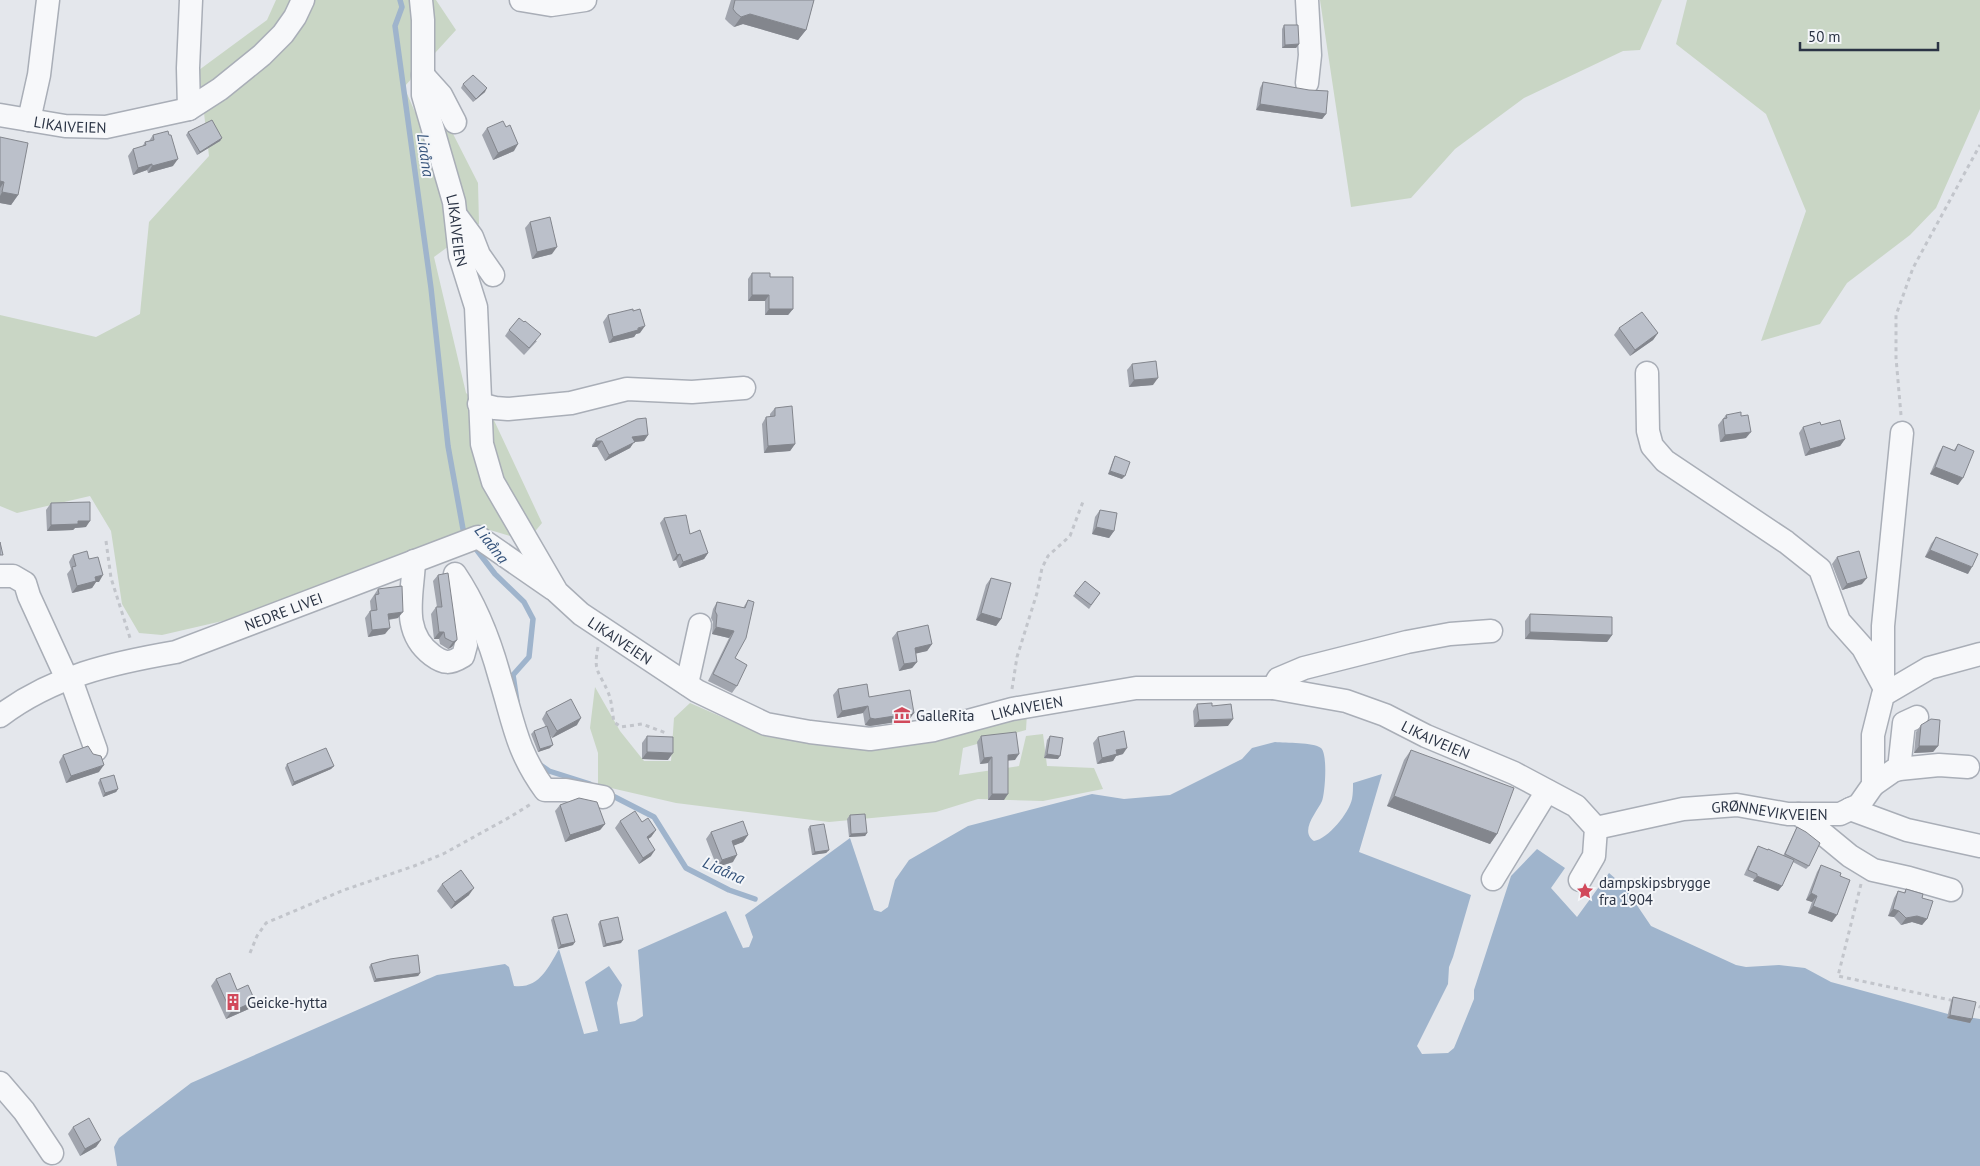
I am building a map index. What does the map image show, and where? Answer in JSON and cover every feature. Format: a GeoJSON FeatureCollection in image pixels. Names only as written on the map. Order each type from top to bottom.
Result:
{"type":"FeatureCollection","features":[{"type":"Feature","properties":{"kind":"street"},"geometry":{"type":"LineString","coordinates":[[29,120],[39,75],[48,0]]}},
{"type":"Feature","properties":{"kind":"street"},"geometry":{"type":"LineString","coordinates":[[189,109],[188,68],[191,0]]}},
{"type":"Feature","properties":{"kind":"street","name":"LIKAIVEIEN"},"geometry":{"type":"LineString","coordinates":[[0,114],[65,126],[106,126],[189,109],[220,90],[262,55],[295,17],[303,0]]}},
{"type":"Feature","properties":{"kind":"street","name":"LIKAIVEIEN"},"geometry":{"type":"LineString","coordinates":[[420,0],[423,20],[423,95],[442,155],[454,202],[460,256],[476,306],[482,444],[493,482],[557,592],[581,614],[687,684],[766,724],[810,732],[870,739],[934,730],[1012,709],[1136,688],[1273,688],[1346,701],[1385,715],[1426,736],[1514,773],[1576,806],[1596,828]]}},
{"type":"Feature","properties":{"kind":"street"},"geometry":{"type":"LineString","coordinates":[[521,0],[551,5],[585,0]]}},
{"type":"Feature","properties":{"kind":"street"},"geometry":{"type":"LineString","coordinates":[[1307,0],[1310,55],[1307,83]]}},
{"type":"Feature","properties":{"kind":"street"},"geometry":{"type":"LineString","coordinates":[[422,74],[441,96],[455,122]]}},
{"type":"Feature","properties":{"kind":"street"},"geometry":{"type":"LineString","coordinates":[[456,216],[472,236],[479,255],[493,275]]}},
{"type":"Feature","properties":{"kind":"street"},"geometry":{"type":"LineString","coordinates":[[1647,373],[1648,431],[1652,446],[1666,461],[1759,523],[1820,568],[1839,621],[1863,648],[1883,690]]}},
{"type":"Feature","properties":{"kind":"street"},"geometry":{"type":"LineString","coordinates":[[479,404],[508,409],[571,403],[626,389],[692,392],[744,388]]}},
{"type":"Feature","properties":{"kind":"street"},"geometry":{"type":"LineString","coordinates":[[1873,786],[1873,735],[1883,690],[1883,626],[1902,433]]}},
{"type":"Feature","properties":{"kind":"street","name":"NEDRE LIVEI"},"geometry":{"type":"LineString","coordinates":[[0,716],[22,699],[69,678],[98,668],[135,659],[176,652],[478,537],[557,592]]}},
{"type":"Feature","properties":{"kind":"street"},"geometry":{"type":"LineString","coordinates":[[414,561],[414,585],[410,602],[411,619],[416,640],[441,662],[451,663],[462,656],[466,645],[452,547]]}},
{"type":"Feature","properties":{"kind":"street"},"geometry":{"type":"LineString","coordinates":[[455,574],[471,597],[484,629],[501,679],[513,728],[522,752],[534,775],[546,790],[566,790],[603,797]]}},
{"type":"Feature","properties":{"kind":"street"},"geometry":{"type":"LineString","coordinates":[[0,576],[13,576],[25,583],[29,596],[69,678],[96,750]]}},
{"type":"Feature","properties":{"kind":"street"},"geometry":{"type":"LineString","coordinates":[[687,684],[700,625]]}},
{"type":"Feature","properties":{"kind":"street"},"geometry":{"type":"LineString","coordinates":[[1273,688],[1278,678],[1283,675],[1332,661],[1431,636],[1491,631]]}},
{"type":"Feature","properties":{"kind":"street"},"geometry":{"type":"LineString","coordinates":[[1883,690],[1929,668],[1980,654]]}},
{"type":"Feature","properties":{"kind":"street"},"geometry":{"type":"LineString","coordinates":[[1917,717],[1904,723],[1899,769],[1939,765],[1968,767]]}},
{"type":"Feature","properties":{"kind":"street","name":"GRØNNEVIKVEIEN"},"geometry":{"type":"LineString","coordinates":[[1596,828],[1683,810],[1737,805],[1788,814],[1840,814],[1859,805],[1873,786],[1899,769]]}},
{"type":"Feature","properties":{"kind":"street"},"geometry":{"type":"LineString","coordinates":[[1493,879],[1547,791]]}},
{"type":"Feature","properties":{"kind":"street"},"geometry":{"type":"LineString","coordinates":[[1850,809],[1907,830],[1980,846]]}},
{"type":"Feature","properties":{"kind":"street"},"geometry":{"type":"LineString","coordinates":[[1799,814],[1864,866],[1950,890]]}},
{"type":"Feature","properties":{"kind":"street"},"geometry":{"type":"LineString","coordinates":[[1580,880],[1594,856],[1596,828]]}},
{"type":"Feature","properties":{"kind":"street"},"geometry":{"type":"LineString","coordinates":[[0,1083],[24,1111],[52,1153]]}},
{"type":"Feature","properties":{"kind":"path"},"geometry":{"type":"LineString","coordinates":[[1902,433],[1896,358],[1896,315],[1913,268],[1980,145]]}},
{"type":"Feature","properties":{"kind":"path"},"geometry":{"type":"LineString","coordinates":[[1012,709],[1011,696],[1014,673],[1038,594],[1042,568],[1048,556],[1070,536],[1084,498]]}},
{"type":"Feature","properties":{"kind":"path"},"geometry":{"type":"LineString","coordinates":[[106,541],[111,578],[135,659]]}},
{"type":"Feature","properties":{"kind":"path"},"geometry":{"type":"LineString","coordinates":[[608,632],[599,645],[596,670],[608,692],[614,722],[621,726],[642,724],[666,733]]}},
{"type":"Feature","properties":{"kind":"path"},"geometry":{"type":"LineString","coordinates":[[250,953],[266,923],[344,890],[443,854],[510,817],[532,803],[546,790]]}},
{"type":"Feature","properties":{"kind":"path"},"geometry":{"type":"LineString","coordinates":[[1864,866],[1838,976],[1961,1002]]}},
{"type":"Feature","properties":{"kind":"path"},"geometry":{"type":"LineString","coordinates":[[1970,1004],[1980,1006]]}},
{"type":"Feature","properties":{"kind":"green space"},"geometry":{"type":"Polygon","coordinates":[[[276,0],[436,0],[456,30],[404,87],[415,112],[449,126],[478,183],[479,224],[434,257],[466,393],[491,414],[542,523],[527,541],[490,530],[465,534],[257,613],[162,635],[139,633],[122,604],[111,531],[90,496],[17,513],[0,506],[0,315],[96,337],[140,314],[149,222],[209,156],[199,70],[267,20],[276,0]]]}},
{"type":"Feature","properties":{"kind":"green space"},"geometry":{"type":"Polygon","coordinates":[[[1320,0],[1662,0],[1640,50],[1623,51],[1524,98],[1455,149],[1411,198],[1351,207],[1320,0]]]}},
{"type":"Feature","properties":{"kind":"green space"},"geometry":{"type":"Polygon","coordinates":[[[1687,0],[1980,0],[1980,109],[1936,208],[1910,235],[1847,283],[1820,324],[1761,341],[1806,211],[1766,114],[1676,44],[1687,0]]]}},
{"type":"Feature","properties":{"kind":"green space"},"geometry":{"type":"Polygon","coordinates":[[[595,687],[620,731],[644,761],[671,761],[674,718],[690,703],[768,737],[808,741],[1027,713],[1026,730],[963,748],[959,775],[1019,766],[1026,736],[1043,734],[1047,766],[1094,768],[1103,789],[1043,801],[978,799],[936,812],[829,822],[676,803],[598,785],[598,753],[590,728],[595,687]]]}},
{"type":"Feature","properties":{"kind":"water"},"geometry":{"type":"Polygon","coordinates":[[[1275,742],[1317,746],[1323,752],[1325,758],[1325,782],[1323,797],[1310,821],[1308,832],[1314,841],[1331,831],[1347,811],[1352,799],[1353,783],[1382,774],[1359,852],[1471,895],[1449,967],[1448,984],[1417,1046],[1422,1054],[1448,1053],[1454,1048],[1474,999],[1474,990],[1511,876],[1537,849],[1565,868],[1551,888],[1577,917],[1609,873],[1624,886],[1651,926],[1736,965],[1746,967],[1779,965],[1805,968],[1831,982],[1948,1014],[1980,1019],[1980,1166],[117,1166],[114,1147],[119,1138],[191,1083],[437,975],[505,964],[509,967],[514,986],[523,986],[536,981],[542,976],[559,949],[584,1034],[598,1031],[585,982],[609,966],[622,985],[617,1003],[620,1024],[635,1021],[643,1016],[638,950],[726,911],[743,948],[749,947],[753,937],[745,915],[850,838],[874,910],[881,912],[888,907],[895,880],[909,860],[968,826],[1092,794],[1124,799],[1170,795],[1242,759],[1252,748],[1275,742]]]}},
{"type":"Feature","properties":{"kind":"building"},"geometry":{"type":"Polygon","coordinates":[[[735,0],[814,0],[806,30],[750,14],[741,17],[733,9],[735,0]]]}},
{"type":"Feature","properties":{"kind":"building"},"geometry":{"type":"Polygon","coordinates":[[[1284,25],[1298,25],[1299,44],[1285,45],[1284,25]]]}},
{"type":"Feature","properties":{"kind":"building"},"geometry":{"type":"Polygon","coordinates":[[[473,75],[487,88],[476,99],[463,84],[473,75]]]}},
{"type":"Feature","properties":{"kind":"building"},"geometry":{"type":"Polygon","coordinates":[[[1263,82],[1309,90],[1328,91],[1326,114],[1260,104],[1263,82]]]}},
{"type":"Feature","properties":{"kind":"building"},"geometry":{"type":"Polygon","coordinates":[[[212,120],[222,138],[200,152],[188,132],[212,120]]]}},
{"type":"Feature","properties":{"kind":"building"},"geometry":{"type":"Polygon","coordinates":[[[503,121],[506,127],[510,125],[518,144],[498,153],[487,128],[503,121]]]}},
{"type":"Feature","properties":{"kind":"building"},"geometry":{"type":"Polygon","coordinates":[[[168,131],[178,159],[138,168],[133,149],[146,145],[145,142],[154,140],[153,135],[168,131]]]}},
{"type":"Feature","properties":{"kind":"building"},"geometry":{"type":"Polygon","coordinates":[[[0,137],[28,143],[18,195],[2,192],[4,182],[0,181],[0,137]]]}},
{"type":"Feature","properties":{"kind":"building"},"geometry":{"type":"Polygon","coordinates":[[[550,217],[557,247],[537,252],[530,222],[550,217]]]}},
{"type":"Feature","properties":{"kind":"building"},"geometry":{"type":"Polygon","coordinates":[[[752,273],[770,273],[770,277],[793,277],[793,309],[769,309],[769,295],[752,295],[752,273]]]}},
{"type":"Feature","properties":{"kind":"building"},"geometry":{"type":"Polygon","coordinates":[[[633,309],[633,311],[640,309],[645,326],[638,328],[638,330],[613,337],[608,315],[633,309]]]}},
{"type":"Feature","properties":{"kind":"building"},"geometry":{"type":"Polygon","coordinates":[[[1642,312],[1658,333],[1635,350],[1619,328],[1642,312]]]}},
{"type":"Feature","properties":{"kind":"building"},"geometry":{"type":"Polygon","coordinates":[[[519,318],[541,334],[529,348],[509,330],[519,318]]]}},
{"type":"Feature","properties":{"kind":"building"},"geometry":{"type":"Polygon","coordinates":[[[1156,361],[1158,378],[1134,380],[1132,364],[1156,361]]]}},
{"type":"Feature","properties":{"kind":"building"},"geometry":{"type":"Polygon","coordinates":[[[792,406],[795,444],[768,446],[766,417],[775,416],[775,408],[792,406]]]}},
{"type":"Feature","properties":{"kind":"building"},"geometry":{"type":"Polygon","coordinates":[[[1741,412],[1741,416],[1748,415],[1751,432],[1725,435],[1723,419],[1727,418],[1726,415],[1741,412]]]}},
{"type":"Feature","properties":{"kind":"building"},"geometry":{"type":"Polygon","coordinates":[[[646,418],[648,435],[632,437],[635,442],[609,455],[602,441],[596,441],[596,439],[637,419],[646,418]]]}},
{"type":"Feature","properties":{"kind":"building"},"geometry":{"type":"Polygon","coordinates":[[[1840,420],[1845,439],[1810,449],[1803,427],[1820,422],[1821,425],[1840,420]]]}},
{"type":"Feature","properties":{"kind":"building"},"geometry":{"type":"Polygon","coordinates":[[[1958,444],[1974,451],[1963,478],[1935,467],[1943,446],[1955,451],[1958,444]]]}},
{"type":"Feature","properties":{"kind":"building"},"geometry":{"type":"Polygon","coordinates":[[[1115,456],[1130,462],[1125,476],[1110,471],[1115,456]]]}},
{"type":"Feature","properties":{"kind":"building"},"geometry":{"type":"Polygon","coordinates":[[[90,502],[90,521],[78,521],[78,524],[51,525],[51,503],[90,502]]]}},
{"type":"Feature","properties":{"kind":"building"},"geometry":{"type":"Polygon","coordinates":[[[1100,510],[1117,513],[1114,531],[1096,527],[1100,510]]]}},
{"type":"Feature","properties":{"kind":"building"},"geometry":{"type":"Polygon","coordinates":[[[686,515],[690,534],[700,530],[708,553],[683,562],[680,554],[677,555],[664,518],[686,515]]]}},
{"type":"Feature","properties":{"kind":"building"},"geometry":{"type":"Polygon","coordinates":[[[1936,537],[1978,554],[1972,567],[1930,550],[1936,537]]]}},
{"type":"Feature","properties":{"kind":"building"},"geometry":{"type":"Polygon","coordinates":[[[0,542],[3,555],[0,555],[0,542]]]}},
{"type":"Feature","properties":{"kind":"building"},"geometry":{"type":"Polygon","coordinates":[[[87,551],[89,559],[98,557],[103,575],[95,577],[96,581],[77,586],[72,567],[76,566],[73,555],[87,551]]]}},
{"type":"Feature","properties":{"kind":"building"},"geometry":{"type":"Polygon","coordinates":[[[1859,551],[1867,578],[1847,584],[1837,557],[1859,551]]]}},
{"type":"Feature","properties":{"kind":"building"},"geometry":{"type":"Polygon","coordinates":[[[448,573],[457,638],[453,642],[445,638],[444,632],[439,632],[436,607],[442,607],[438,575],[448,573]]]}},
{"type":"Feature","properties":{"kind":"building"},"geometry":{"type":"Polygon","coordinates":[[[991,578],[1011,583],[1001,619],[981,613],[991,578]]]}},
{"type":"Feature","properties":{"kind":"building"},"geometry":{"type":"Polygon","coordinates":[[[1085,581],[1100,593],[1091,605],[1075,593],[1085,581]]]}},
{"type":"Feature","properties":{"kind":"building"},"geometry":{"type":"Polygon","coordinates":[[[402,586],[403,612],[388,614],[390,628],[372,630],[370,611],[377,610],[375,595],[379,594],[378,589],[402,586]]]}},
{"type":"Feature","properties":{"kind":"building"},"geometry":{"type":"Polygon","coordinates":[[[748,600],[754,602],[746,638],[735,658],[747,665],[737,686],[713,674],[734,631],[716,627],[717,615],[715,611],[717,602],[745,608],[748,600]]]}},
{"type":"Feature","properties":{"kind":"building"},"geometry":{"type":"Polygon","coordinates":[[[1530,614],[1612,617],[1612,635],[1530,632],[1530,614]]]}},
{"type":"Feature","properties":{"kind":"building"},"geometry":{"type":"Polygon","coordinates":[[[928,625],[932,644],[915,648],[917,662],[904,664],[897,632],[928,625]]]}},
{"type":"Feature","properties":{"kind":"building"},"geometry":{"type":"Polygon","coordinates":[[[867,684],[869,697],[910,690],[914,713],[875,719],[870,718],[868,706],[842,711],[838,689],[867,684]]]}},
{"type":"Feature","properties":{"kind":"building"},"geometry":{"type":"Polygon","coordinates":[[[571,699],[581,718],[557,731],[546,712],[571,699]]]}},
{"type":"Feature","properties":{"kind":"building"},"geometry":{"type":"Polygon","coordinates":[[[1212,703],[1212,706],[1231,704],[1233,719],[1199,720],[1197,704],[1212,703]]]}},
{"type":"Feature","properties":{"kind":"building"},"geometry":{"type":"Polygon","coordinates":[[[1931,719],[1940,720],[1938,746],[1919,746],[1921,725],[1931,719]]]}},
{"type":"Feature","properties":{"kind":"building"},"geometry":{"type":"Polygon","coordinates":[[[547,726],[553,745],[540,749],[534,731],[547,726]]]}},
{"type":"Feature","properties":{"kind":"building"},"geometry":{"type":"Polygon","coordinates":[[[1124,731],[1127,748],[1116,750],[1117,754],[1102,758],[1098,737],[1124,731]]]}},
{"type":"Feature","properties":{"kind":"building"},"geometry":{"type":"Polygon","coordinates":[[[1016,732],[1019,754],[1008,755],[1008,794],[992,794],[992,757],[984,758],[981,736],[1016,732]]]}},
{"type":"Feature","properties":{"kind":"building"},"geometry":{"type":"Polygon","coordinates":[[[647,736],[673,737],[673,753],[647,752],[647,736]]]}},
{"type":"Feature","properties":{"kind":"building"},"geometry":{"type":"Polygon","coordinates":[[[1050,736],[1063,738],[1060,756],[1047,754],[1050,736]]]}},
{"type":"Feature","properties":{"kind":"building"},"geometry":{"type":"Polygon","coordinates":[[[88,746],[93,754],[101,756],[104,765],[71,776],[63,755],[88,746]]]}},
{"type":"Feature","properties":{"kind":"building"},"geometry":{"type":"Polygon","coordinates":[[[326,748],[334,766],[294,782],[287,764],[326,748]]]}},
{"type":"Feature","properties":{"kind":"building"},"geometry":{"type":"Polygon","coordinates":[[[1411,750],[1514,788],[1497,834],[1394,796],[1411,750]]]}},
{"type":"Feature","properties":{"kind":"building"},"geometry":{"type":"Polygon","coordinates":[[[114,775],[118,789],[105,793],[100,779],[114,775]]]}},
{"type":"Feature","properties":{"kind":"building"},"geometry":{"type":"Polygon","coordinates":[[[579,798],[597,802],[605,824],[570,835],[560,805],[579,798]]]}},
{"type":"Feature","properties":{"kind":"building"},"geometry":{"type":"Polygon","coordinates":[[[635,811],[642,822],[648,818],[656,830],[647,837],[655,850],[643,858],[620,821],[635,811]]]}},
{"type":"Feature","properties":{"kind":"building"},"geometry":{"type":"Polygon","coordinates":[[[865,814],[867,833],[851,834],[850,815],[865,814]]]}},
{"type":"Feature","properties":{"kind":"building"},"geometry":{"type":"Polygon","coordinates":[[[743,821],[748,835],[732,841],[737,855],[722,860],[711,832],[743,821]]]}},
{"type":"Feature","properties":{"kind":"building"},"geometry":{"type":"Polygon","coordinates":[[[824,824],[829,850],[815,852],[810,826],[824,824]]]}},
{"type":"Feature","properties":{"kind":"building"},"geometry":{"type":"Polygon","coordinates":[[[1797,827],[1820,843],[1809,866],[1785,854],[1797,827]]]}},
{"type":"Feature","properties":{"kind":"building"},"geometry":{"type":"Polygon","coordinates":[[[1758,846],[1794,860],[1782,886],[1757,876],[1757,874],[1748,870],[1758,846]]]}},
{"type":"Feature","properties":{"kind":"building"},"geometry":{"type":"Polygon","coordinates":[[[1821,865],[1841,873],[1840,876],[1850,880],[1837,915],[1813,906],[1817,896],[1811,893],[1821,865]]]}},
{"type":"Feature","properties":{"kind":"building"},"geometry":{"type":"Polygon","coordinates":[[[461,870],[474,888],[455,902],[442,884],[461,870]]]}},
{"type":"Feature","properties":{"kind":"building"},"geometry":{"type":"Polygon","coordinates":[[[1906,889],[1923,894],[1922,898],[1933,901],[1927,919],[1917,916],[1906,918],[1899,911],[1893,909],[1898,891],[1905,893],[1906,889]]]}},
{"type":"Feature","properties":{"kind":"building"},"geometry":{"type":"Polygon","coordinates":[[[567,914],[575,942],[561,945],[553,917],[567,914]]]}},
{"type":"Feature","properties":{"kind":"building"},"geometry":{"type":"Polygon","coordinates":[[[618,917],[623,940],[606,944],[600,921],[618,917]]]}},
{"type":"Feature","properties":{"kind":"building"},"geometry":{"type":"Polygon","coordinates":[[[418,955],[420,973],[376,979],[371,964],[418,955]]]}},
{"type":"Feature","properties":{"kind":"building"},"geometry":{"type":"Polygon","coordinates":[[[230,973],[237,990],[248,985],[255,1001],[231,1012],[216,979],[230,973]]]}},
{"type":"Feature","properties":{"kind":"building"},"geometry":{"type":"Polygon","coordinates":[[[1953,997],[1976,1002],[1972,1019],[1950,1015],[1953,997]]]}},
{"type":"Feature","properties":{"kind":"building"},"geometry":{"type":"Polygon","coordinates":[[[89,1118],[101,1140],[85,1149],[73,1127],[89,1118]]]}},
{"type":"Feature","properties":{"kind":"waterway","name":"Liaåna"},"geometry":{"type":"LineString","coordinates":[[400,0],[402,7],[395,26],[431,288],[448,446],[463,529],[467,535]]}},
{"type":"Feature","properties":{"kind":"waterway","name":"Liaåna"},"geometry":{"type":"LineString","coordinates":[[473,545],[495,574],[524,602],[533,619],[529,657],[513,675],[517,702]]}},
{"type":"Feature","properties":{"kind":"waterway","name":"Liaåna"},"geometry":{"type":"LineString","coordinates":[[539,764],[549,771],[590,784]]}},
{"type":"Feature","properties":{"kind":"waterway","name":"Liaåna"},"geometry":{"type":"LineString","coordinates":[[607,793],[654,817],[686,868],[729,890],[755,899]]}},
{"type":"Feature","properties":{"kind":"place","name":"GalleRita"},"geometry":{"type":"Point","coordinates":[902,715]}},
{"type":"Feature","properties":{"kind":"place","name":"dampskipsbrygge fra 1904"},"geometry":{"type":"Point","coordinates":[1585,891]}},
{"type":"Feature","properties":{"kind":"place","name":"Geicke-hytta"},"geometry":{"type":"Point","coordinates":[233,1002]}}]}
